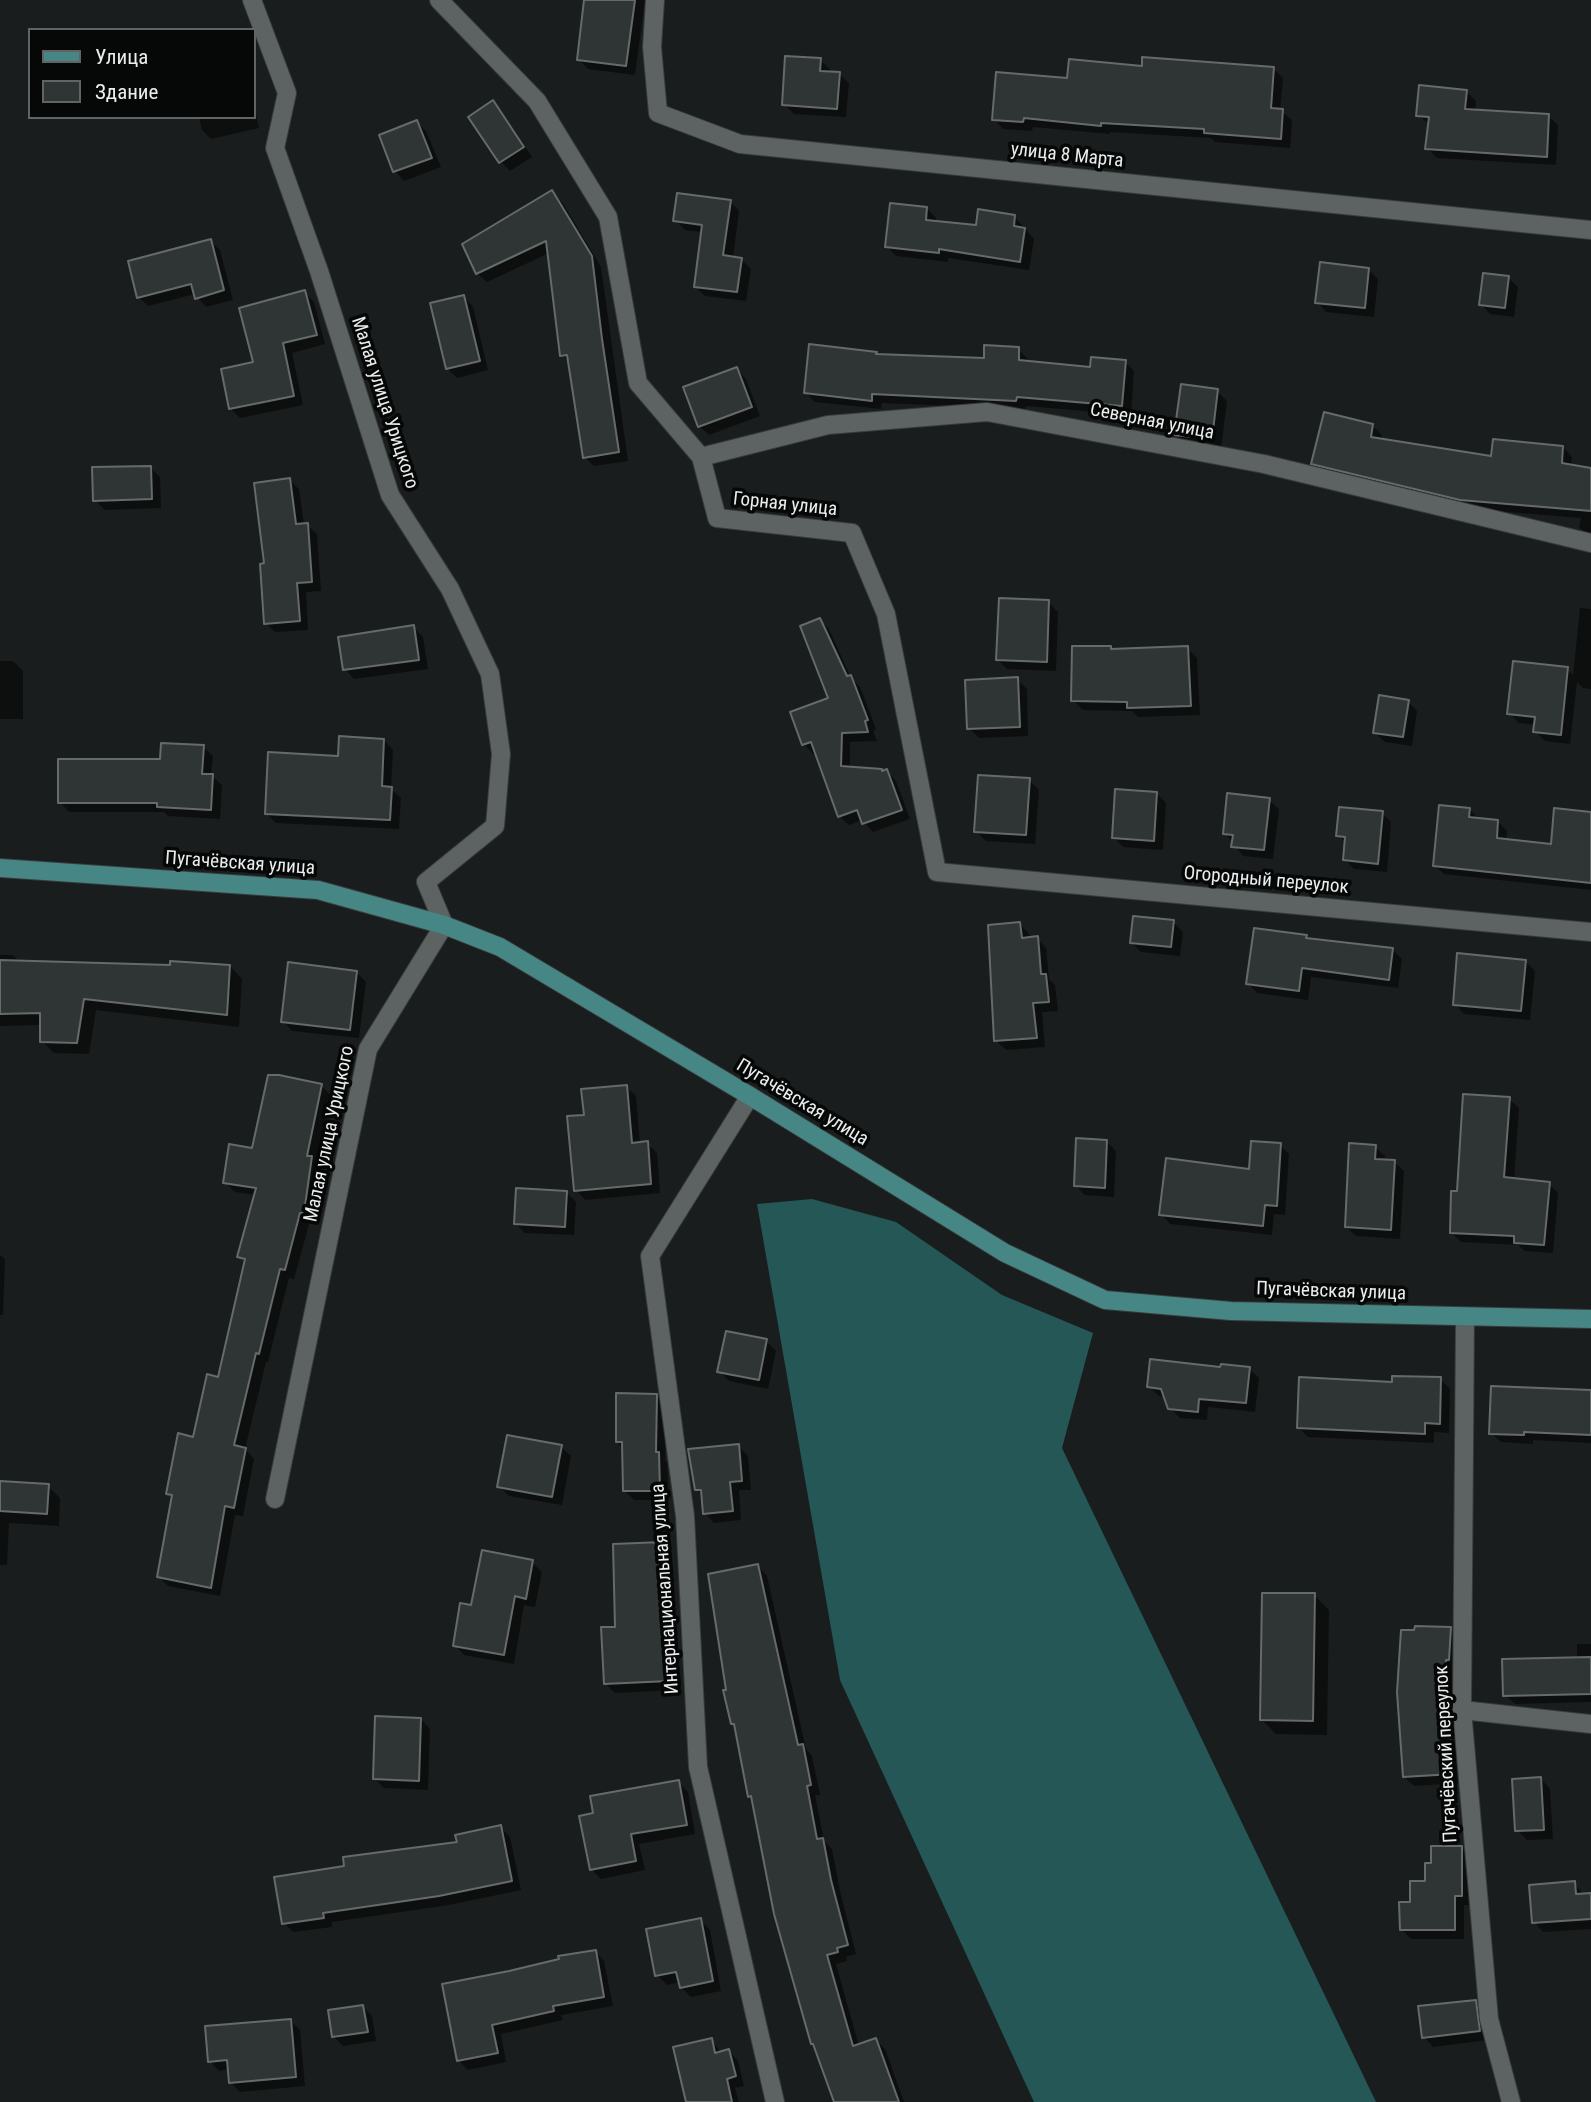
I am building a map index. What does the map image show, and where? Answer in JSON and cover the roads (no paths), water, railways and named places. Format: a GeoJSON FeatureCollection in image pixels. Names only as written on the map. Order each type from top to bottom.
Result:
{"type":"FeatureCollection","features":[{"type":"Feature","properties":{"kind":"main road","name":"Пугачёвская улица"},"geometry":{"type":"LineString","coordinates":[[0,868],[318,890],[444,925],[500,947],[750,1096],[1005,1253],[1105,1300],[1231,1311],[1591,1319]]}},
{"type":"Feature","properties":{"kind":"street","name":"Малая улица Урицкого"},"geometry":{"type":"LineString","coordinates":[[252,0],[287,93],[275,148],[319,271],[390,495],[450,589],[490,674],[501,754],[495,826],[426,882],[444,925],[368,1049],[275,1499]]}},
{"type":"Feature","properties":{"kind":"street","name":"Горная улица"},"geometry":{"type":"LineString","coordinates":[[439,0],[537,102],[608,217],[638,383],[701,457],[718,519],[852,533],[886,614],[937,872]]}},
{"type":"Feature","properties":{"kind":"street","name":"улица 8 Марта"},"geometry":{"type":"LineString","coordinates":[[655,0],[652,47],[658,113],[740,144],[1591,230]]}},
{"type":"Feature","properties":{"kind":"street","name":"Северная улица"},"geometry":{"type":"LineString","coordinates":[[701,457],[828,425],[988,412],[1264,464],[1591,543]]}},
{"type":"Feature","properties":{"kind":"street","name":"Огородный переулок"},"geometry":{"type":"LineString","coordinates":[[937,872],[1591,932]]}},
{"type":"Feature","properties":{"kind":"street","name":"Интернациональная улица"},"geometry":{"type":"LineString","coordinates":[[750,1096],[650,1255],[685,1516],[698,1767],[775,2102]]}},
{"type":"Feature","properties":{"kind":"street","name":"Пугачёвский переулок"},"geometry":{"type":"LineString","coordinates":[[1465,1317],[1462,1710],[1489,2019],[1511,2102]]}},
{"type":"Feature","properties":{"kind":"street"},"geometry":{"type":"LineString","coordinates":[[1462,1710],[1591,1724]]}}]}
